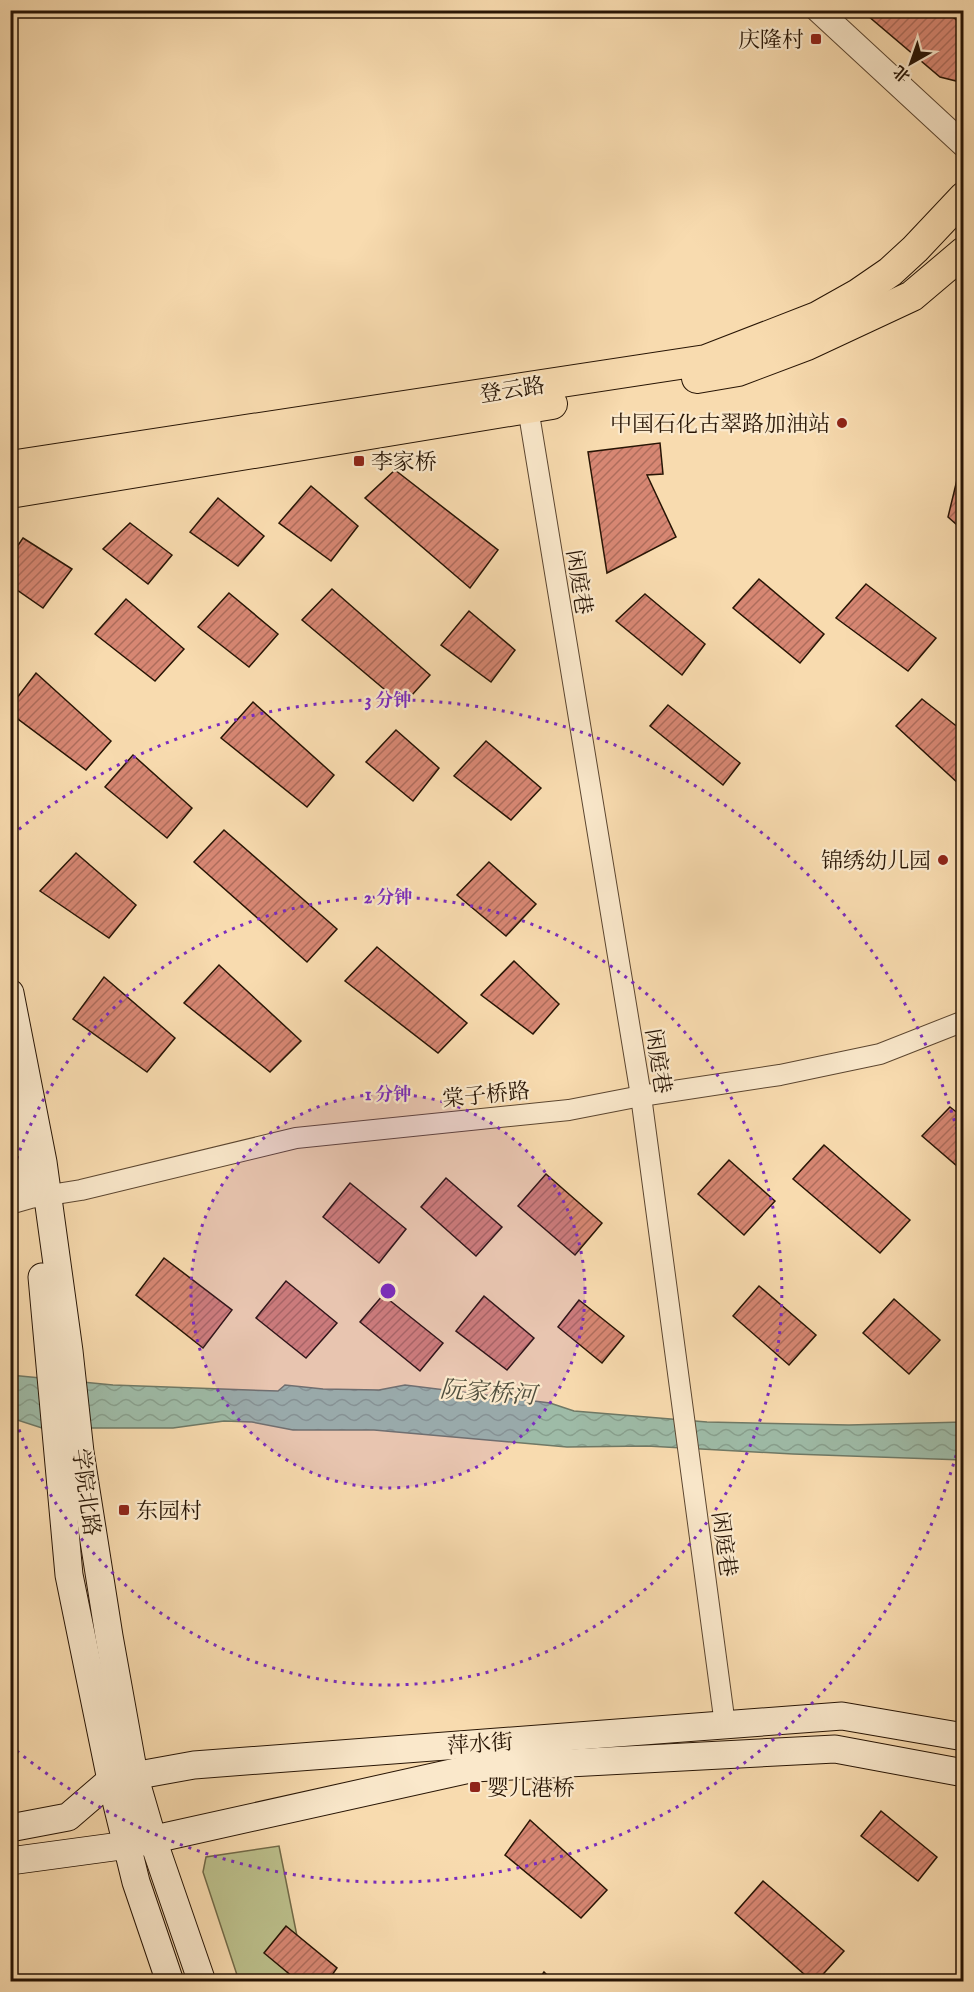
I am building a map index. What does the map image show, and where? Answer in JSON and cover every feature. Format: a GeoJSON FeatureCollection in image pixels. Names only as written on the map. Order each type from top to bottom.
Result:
{"type":"FeatureCollection","features":[{"type":"Feature","properties":{"kind":"main road","name":"登云路"},"geometry":{"type":"LineString","coordinates":[[10,466],[706,360],[817,317],[858,294],[890,272],[915,249],[963,197]]}},
{"type":"Feature","properties":{"kind":"main road","name":"登云路"},"geometry":{"type":"LineString","coordinates":[[10,492],[528,408],[738,371],[807,345],[912,296],[963,252]]}},
{"type":"Feature","properties":{"kind":"main road","name":"学院北路"},"geometry":{"type":"LineString","coordinates":[[10,993],[35,1116],[30,1199]]}},
{"type":"Feature","properties":{"kind":"main road","name":"学院北路"},"geometry":{"type":"LineString","coordinates":[[10,1095],[59,1349],[69,1450],[108,1636],[122,1778],[140,1843],[202,1982]]}},
{"type":"Feature","properties":{"kind":"main road","name":"萍水街"},"geometry":{"type":"LineString","coordinates":[[122,1778],[194,1765],[842,1716],[963,1737]]}},
{"type":"Feature","properties":{"kind":"main road","name":"萍水街"},"geometry":{"type":"LineString","coordinates":[[10,1861],[140,1843],[474,1768],[835,1749],[963,1773]]}},
{"type":"Feature","properties":{"kind":"main road"},"geometry":{"type":"LineString","coordinates":[[10,1828],[68,1817],[122,1778]]}},
{"type":"Feature","properties":{"kind":"main road","name":"学院北路"},"geometry":{"type":"LineString","coordinates":[[140,1843],[136,1882],[170,1982]]}},
{"type":"Feature","properties":{"kind":"street"},"geometry":{"type":"LineString","coordinates":[[818,10],[963,145]]}},
{"type":"Feature","properties":{"kind":"street","name":"闲庭巷"},"geometry":{"type":"LineString","coordinates":[[528,408],[641,1096],[725,1725]]}},
{"type":"Feature","properties":{"kind":"street","name":"棠子桥路"},"geometry":{"type":"LineString","coordinates":[[30,1199],[81,1190],[296,1138],[569,1110],[641,1096],[780,1075],[880,1054],[963,1021]]}},
{"type":"Feature","properties":{"kind":"green space"},"geometry":{"type":"Polygon","coordinates":[[[279,1846],[306,1981],[239,1981],[203,1872],[206,1857],[279,1846]]]}},
{"type":"Feature","properties":{"kind":"water"},"geometry":{"type":"Polygon","coordinates":[[[10,1375],[113,1385],[278,1391],[285,1385],[323,1389],[379,1390],[405,1385],[550,1403],[574,1411],[707,1422],[849,1425],[963,1422],[963,1460],[647,1446],[567,1447],[374,1430],[293,1430],[252,1422],[224,1421],[173,1428],[42,1428],[11,1418],[10,1375]]]}},
{"type":"Feature","properties":{"kind":"building"},"geometry":{"type":"Polygon","coordinates":[[[861,10],[964,10],[964,83],[940,77],[861,10]]]}},
{"type":"Feature","properties":{"kind":"building"},"geometry":{"type":"Polygon","coordinates":[[[944,10],[964,10],[964,26],[944,10]]]}},
{"type":"Feature","properties":{"kind":"building"},"geometry":{"type":"Polygon","coordinates":[[[660,443],[663,474],[647,475],[676,537],[607,573],[588,452],[660,443]]]}},
{"type":"Feature","properties":{"kind":"building"},"geometry":{"type":"Polygon","coordinates":[[[964,451],[964,531],[948,517],[964,451]]]}},
{"type":"Feature","properties":{"kind":"building"},"geometry":{"type":"Polygon","coordinates":[[[395,470],[498,550],[470,588],[365,498],[395,470]]]}},
{"type":"Feature","properties":{"kind":"building"},"geometry":{"type":"Polygon","coordinates":[[[311,486],[358,526],[331,561],[279,523],[311,486]]]}},
{"type":"Feature","properties":{"kind":"building"},"geometry":{"type":"Polygon","coordinates":[[[218,498],[264,536],[238,566],[190,532],[218,498]]]}},
{"type":"Feature","properties":{"kind":"building"},"geometry":{"type":"Polygon","coordinates":[[[130,523],[172,555],[148,584],[103,549],[130,523]]]}},
{"type":"Feature","properties":{"kind":"building"},"geometry":{"type":"Polygon","coordinates":[[[23,538],[72,569],[43,608],[10,585],[10,557],[23,538]]]}},
{"type":"Feature","properties":{"kind":"building"},"geometry":{"type":"Polygon","coordinates":[[[759,579],[824,634],[800,663],[733,608],[759,579]]]}},
{"type":"Feature","properties":{"kind":"building"},"geometry":{"type":"Polygon","coordinates":[[[866,584],[936,638],[908,671],[836,618],[866,584]]]}},
{"type":"Feature","properties":{"kind":"building"},"geometry":{"type":"Polygon","coordinates":[[[332,589],[430,675],[403,705],[302,620],[332,589]]]}},
{"type":"Feature","properties":{"kind":"building"},"geometry":{"type":"Polygon","coordinates":[[[229,593],[278,634],[249,667],[198,627],[229,593]]]}},
{"type":"Feature","properties":{"kind":"building"},"geometry":{"type":"Polygon","coordinates":[[[645,594],[705,644],[682,675],[616,621],[645,594]]]}},
{"type":"Feature","properties":{"kind":"building"},"geometry":{"type":"Polygon","coordinates":[[[126,599],[184,649],[155,681],[95,634],[126,599]]]}},
{"type":"Feature","properties":{"kind":"building"},"geometry":{"type":"Polygon","coordinates":[[[469,611],[515,650],[491,682],[441,645],[469,611]]]}},
{"type":"Feature","properties":{"kind":"building"},"geometry":{"type":"Polygon","coordinates":[[[36,673],[111,741],[86,770],[10,713],[10,707],[36,673]]]}},
{"type":"Feature","properties":{"kind":"building"},"geometry":{"type":"Polygon","coordinates":[[[922,699],[964,732],[964,781],[960,785],[896,726],[922,699]]]}},
{"type":"Feature","properties":{"kind":"building"},"geometry":{"type":"Polygon","coordinates":[[[253,702],[334,775],[307,807],[221,738],[253,702]]]}},
{"type":"Feature","properties":{"kind":"building"},"geometry":{"type":"Polygon","coordinates":[[[668,705],[740,763],[723,785],[650,726],[668,705]]]}},
{"type":"Feature","properties":{"kind":"building"},"geometry":{"type":"Polygon","coordinates":[[[396,730],[439,768],[413,801],[366,762],[396,730]]]}},
{"type":"Feature","properties":{"kind":"building"},"geometry":{"type":"Polygon","coordinates":[[[486,741],[541,788],[511,820],[454,776],[486,741]]]}},
{"type":"Feature","properties":{"kind":"building"},"geometry":{"type":"Polygon","coordinates":[[[133,755],[192,808],[167,838],[105,787],[133,755]]]}},
{"type":"Feature","properties":{"kind":"building"},"geometry":{"type":"Polygon","coordinates":[[[224,830],[337,929],[307,962],[194,862],[224,830]]]}},
{"type":"Feature","properties":{"kind":"building"},"geometry":{"type":"Polygon","coordinates":[[[76,853],[136,905],[109,938],[40,891],[76,853]]]}},
{"type":"Feature","properties":{"kind":"building"},"geometry":{"type":"Polygon","coordinates":[[[489,862],[536,904],[506,936],[457,895],[489,862]]]}},
{"type":"Feature","properties":{"kind":"building"},"geometry":{"type":"Polygon","coordinates":[[[377,947],[467,1023],[438,1053],[345,981],[377,947]]]}},
{"type":"Feature","properties":{"kind":"building"},"geometry":{"type":"Polygon","coordinates":[[[514,961],[559,1004],[533,1034],[481,995],[514,961]]]}},
{"type":"Feature","properties":{"kind":"building"},"geometry":{"type":"Polygon","coordinates":[[[219,965],[301,1041],[270,1072],[184,1003],[219,965]]]}},
{"type":"Feature","properties":{"kind":"building"},"geometry":{"type":"Polygon","coordinates":[[[104,977],[175,1038],[147,1072],[73,1019],[104,977]]]}},
{"type":"Feature","properties":{"kind":"building"},"geometry":{"type":"Polygon","coordinates":[[[950,1107],[964,1118],[964,1172],[922,1136],[950,1107]]]}},
{"type":"Feature","properties":{"kind":"building"},"geometry":{"type":"Polygon","coordinates":[[[824,1145],[910,1220],[880,1253],[793,1179],[824,1145]]]}},
{"type":"Feature","properties":{"kind":"building"},"geometry":{"type":"Polygon","coordinates":[[[729,1160],[775,1201],[744,1235],[698,1194],[729,1160]]]}},
{"type":"Feature","properties":{"kind":"building"},"geometry":{"type":"Polygon","coordinates":[[[546,1174],[602,1223],[575,1255],[518,1206],[546,1174]]]}},
{"type":"Feature","properties":{"kind":"building"},"geometry":{"type":"Polygon","coordinates":[[[446,1178],[502,1227],[476,1256],[421,1207],[446,1178]]]}},
{"type":"Feature","properties":{"kind":"building"},"geometry":{"type":"Polygon","coordinates":[[[350,1183],[406,1229],[379,1263],[323,1217],[350,1183]]]}},
{"type":"Feature","properties":{"kind":"building"},"geometry":{"type":"Polygon","coordinates":[[[164,1258],[232,1310],[203,1348],[136,1295],[164,1258]]]}},
{"type":"Feature","properties":{"kind":"building"},"geometry":{"type":"Polygon","coordinates":[[[286,1281],[337,1323],[306,1358],[256,1318],[286,1281]]]}},
{"type":"Feature","properties":{"kind":"building"},"geometry":{"type":"Polygon","coordinates":[[[759,1286],[816,1335],[789,1365],[733,1316],[759,1286]]]}},
{"type":"Feature","properties":{"kind":"building"},"geometry":{"type":"Polygon","coordinates":[[[383,1295],[443,1343],[420,1371],[360,1322],[383,1295]]]}},
{"type":"Feature","properties":{"kind":"building"},"geometry":{"type":"Polygon","coordinates":[[[484,1296],[534,1338],[507,1370],[456,1331],[484,1296]]]}},
{"type":"Feature","properties":{"kind":"building"},"geometry":{"type":"Polygon","coordinates":[[[894,1299],[940,1340],[909,1374],[863,1333],[894,1299]]]}},
{"type":"Feature","properties":{"kind":"building"},"geometry":{"type":"Polygon","coordinates":[[[579,1300],[624,1336],[602,1363],[558,1327],[579,1300]]]}},
{"type":"Feature","properties":{"kind":"building"},"geometry":{"type":"Polygon","coordinates":[[[881,1811],[937,1857],[918,1881],[861,1836],[881,1811]]]}},
{"type":"Feature","properties":{"kind":"building"},"geometry":{"type":"Polygon","coordinates":[[[530,1820],[607,1890],[581,1918],[505,1855],[530,1820]]]}},
{"type":"Feature","properties":{"kind":"building"},"geometry":{"type":"Polygon","coordinates":[[[763,1881],[844,1951],[816,1982],[813,1982],[735,1913],[763,1881]]]}},
{"type":"Feature","properties":{"kind":"building"},"geometry":{"type":"Polygon","coordinates":[[[286,1926],[337,1968],[327,1982],[299,1982],[264,1953],[286,1926]]]}},
{"type":"Feature","properties":{"kind":"building"},"geometry":{"type":"Polygon","coordinates":[[[544,1972],[554,1982],[537,1982],[544,1972]]]}},
{"type":"Feature","properties":{"kind":"place","name":"庆隆村"},"geometry":{"type":"Point","coordinates":[816,39]}},
{"type":"Feature","properties":{"kind":"place","name":"中国石化古翠路加油站"},"geometry":{"type":"Point","coordinates":[842,423]}},
{"type":"Feature","properties":{"kind":"place","name":"李家桥"},"geometry":{"type":"Point","coordinates":[359,461]}},
{"type":"Feature","properties":{"kind":"place","name":"锦绣幼儿园"},"geometry":{"type":"Point","coordinates":[943,860]}},
{"type":"Feature","properties":{"kind":"place","name":"东园村"},"geometry":{"type":"Point","coordinates":[124,1510]}},
{"type":"Feature","properties":{"kind":"place","name":"婴儿港桥"},"geometry":{"type":"Point","coordinates":[475,1787]}},
{"type":"Feature","properties":{"kind":"water label","name":"阮家桥河"},"geometry":{"type":"Point","coordinates":[488,1392]}}]}
